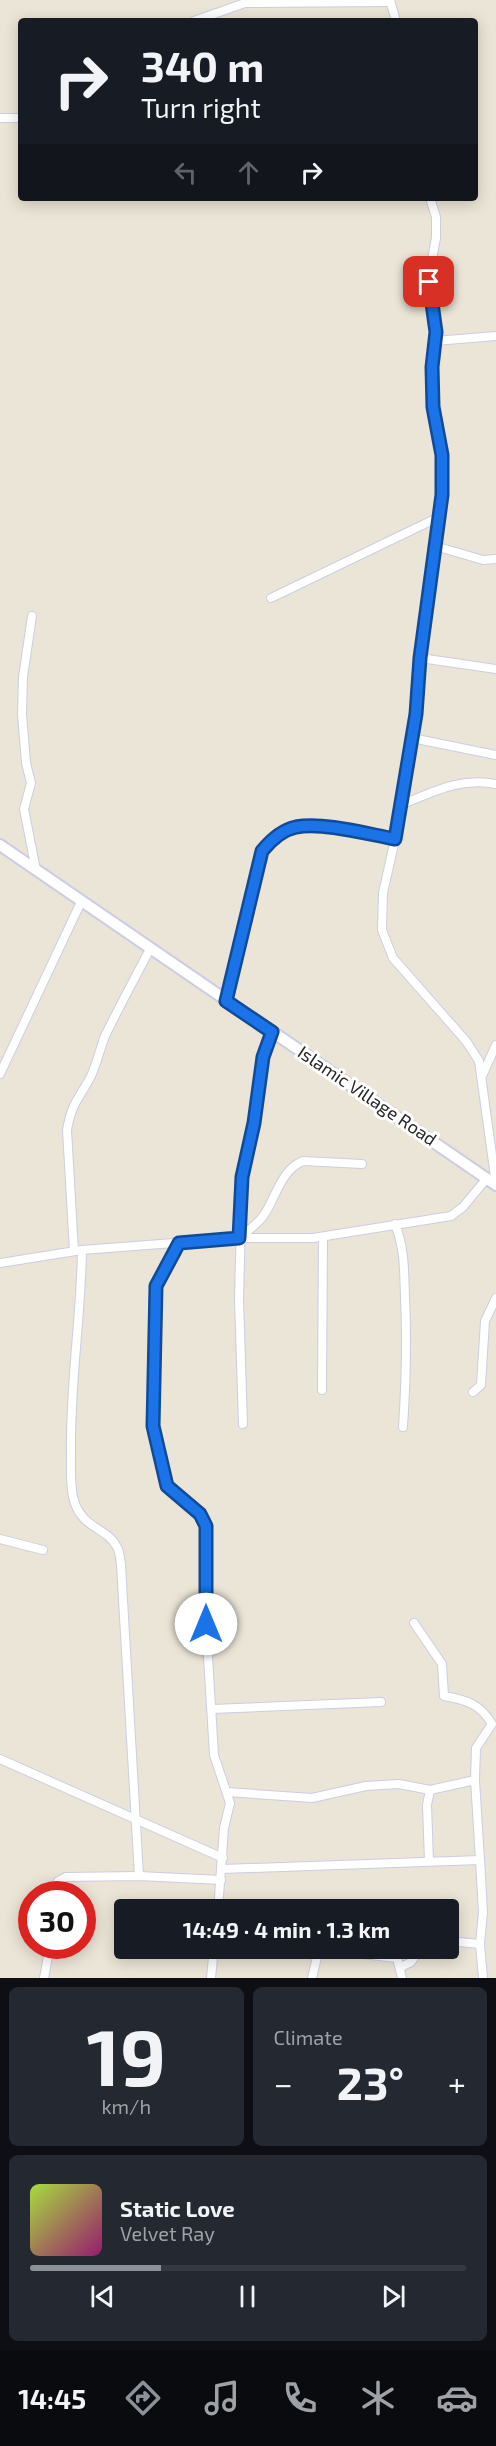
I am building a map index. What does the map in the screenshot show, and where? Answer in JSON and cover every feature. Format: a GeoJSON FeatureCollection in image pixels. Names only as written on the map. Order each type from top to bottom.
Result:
{"type":"FeatureCollection","features":[{"type":"Feature","properties":{"kind":"street"},"geometry":{"type":"LineString","coordinates":[[202,18],[245,3],[390,1],[395,18]]}},
{"type":"Feature","properties":{"kind":"street"},"geometry":{"type":"LineString","coordinates":[[0,118],[18,118]]}},
{"type":"Feature","properties":{"kind":"street"},"geometry":{"type":"LineString","coordinates":[[0,1263],[78,1251],[239,1238],[323,1237],[451,1215],[493,1182],[479,1061],[466,1041],[423,994],[387,946],[382,930],[383,893],[403,804],[439,517],[442,455],[433,407],[435,314],[429,282],[436,238],[436,217],[431,201]]}},
{"type":"Feature","properties":{"kind":"street"},"geometry":{"type":"LineString","coordinates":[[435,341],[496,336]]}},
{"type":"Feature","properties":{"kind":"street"},"geometry":{"type":"LineString","coordinates":[[271,598],[439,517]]}},
{"type":"Feature","properties":{"kind":"street"},"geometry":{"type":"LineString","coordinates":[[435,546],[483,560],[496,559]]}},
{"type":"Feature","properties":{"kind":"street"},"geometry":{"type":"LineString","coordinates":[[32,616],[23,677],[22,714],[26,763],[31,783],[24,809],[36,870]]}},
{"type":"Feature","properties":{"kind":"street"},"geometry":{"type":"LineString","coordinates":[[420,658],[496,669]]}},
{"type":"Feature","properties":{"kind":"street"},"geometry":{"type":"LineString","coordinates":[[412,738],[496,755]]}},
{"type":"Feature","properties":{"kind":"street"},"geometry":{"type":"LineString","coordinates":[[403,804],[454,783],[474,781],[496,784]]}},
{"type":"Feature","properties":{"kind":"street"},"geometry":{"type":"LineString","coordinates":[[226,1001],[257,863],[268,843],[288,830],[311,826],[395,839]]}},
{"type":"Feature","properties":{"kind":"street","name":"Islamic Village Road"},"geometry":{"type":"LineString","coordinates":[[0,845],[493,1182]]}},
{"type":"Feature","properties":{"kind":"street"},"geometry":{"type":"LineString","coordinates":[[0,1074],[81,902]]}},
{"type":"Feature","properties":{"kind":"street"},"geometry":{"type":"LineString","coordinates":[[139,1876],[121,1565],[117,1547],[86,1522],[76,1509],[73,1494],[70,1418],[82,1289],[67,1130],[70,1113],[79,1092],[90,1077],[104,1038],[150,949]]}},
{"type":"Feature","properties":{"kind":"street"},"geometry":{"type":"LineString","coordinates":[[243,1424],[239,1238],[242,1177],[254,1123],[263,1057],[272,1032]]}},
{"type":"Feature","properties":{"kind":"street"},"geometry":{"type":"LineString","coordinates":[[482,1076],[496,1045]]}},
{"type":"Feature","properties":{"kind":"street"},"geometry":{"type":"LineString","coordinates":[[239,1238],[263,1216],[276,1190],[296,1164],[303,1161],[362,1164]]}},
{"type":"Feature","properties":{"kind":"street"},"geometry":{"type":"LineString","coordinates":[[395,1224],[403,1245],[405,1269],[407,1352],[403,1427]]}},
{"type":"Feature","properties":{"kind":"street"},"geometry":{"type":"LineString","coordinates":[[322,1390],[323,1237]]}},
{"type":"Feature","properties":{"kind":"street"},"geometry":{"type":"LineString","coordinates":[[179,1243],[156,1286],[153,1426],[167,1486],[200,1514],[206,1526],[206,1624],[215,1765],[230,1803],[224,1828],[219,1899]]}},
{"type":"Feature","properties":{"kind":"street"},"geometry":{"type":"LineString","coordinates":[[473,1392],[481,1384],[485,1321],[496,1298]]}},
{"type":"Feature","properties":{"kind":"street"},"geometry":{"type":"LineString","coordinates":[[0,1539],[43,1550]]}},
{"type":"Feature","properties":{"kind":"street"},"geometry":{"type":"LineString","coordinates":[[414,1623],[442,1664],[444,1696],[467,1700],[483,1709],[494,1726],[476,1748],[475,1780],[483,1912],[480,1944],[483,1978]]}},
{"type":"Feature","properties":{"kind":"street"},"geometry":{"type":"LineString","coordinates":[[212,1709],[381,1702]]}},
{"type":"Feature","properties":{"kind":"street"},"geometry":{"type":"LineString","coordinates":[[0,1759],[223,1858]]}},
{"type":"Feature","properties":{"kind":"street"},"geometry":{"type":"LineString","coordinates":[[227,1792],[312,1798],[366,1786],[399,1784],[430,1790],[475,1780]]}},
{"type":"Feature","properties":{"kind":"street"},"geometry":{"type":"LineString","coordinates":[[429,1861],[427,1805],[430,1790]]}},
{"type":"Feature","properties":{"kind":"street"},"geometry":{"type":"LineString","coordinates":[[222,1869],[480,1860]]}},
{"type":"Feature","properties":{"kind":"street"},"geometry":{"type":"LineString","coordinates":[[58,1881],[66,1877],[139,1876],[221,1880]]}},
{"type":"Feature","properties":{"kind":"street"},"geometry":{"type":"LineString","coordinates":[[459,1942],[480,1944]]}},
{"type":"Feature","properties":{"kind":"street"},"geometry":{"type":"LineString","coordinates":[[44,1978],[48,1959]]}},
{"type":"Feature","properties":{"kind":"street"},"geometry":{"type":"LineString","coordinates":[[211,1978],[213,1959]]}},
{"type":"Feature","properties":{"kind":"street"},"geometry":{"type":"LineString","coordinates":[[312,1978],[315,1959]]}},
{"type":"Feature","properties":{"kind":"street"},"geometry":{"type":"LineString","coordinates":[[398,1959],[402,1978]]}},
{"type":"Feature","properties":{"kind":"street"},"geometry":{"type":"LineString","coordinates":[[401,1967],[413,1959]]}},
{"type":"Feature","properties":{"kind":"route"},"geometry":{"type":"LineString","coordinates":[[206,1624],[206,1526],[200,1514],[167,1486],[153,1426],[156,1286],[179,1243],[239,1238],[242,1177],[250,1148],[263,1057],[272,1032],[226,1001],[257,863],[262,851],[276,836],[296,827],[311,826],[395,839],[403,804],[416,714],[420,658],[442,495],[442,455],[433,407],[432,367],[436,332],[435,314],[429,282]]}}]}
